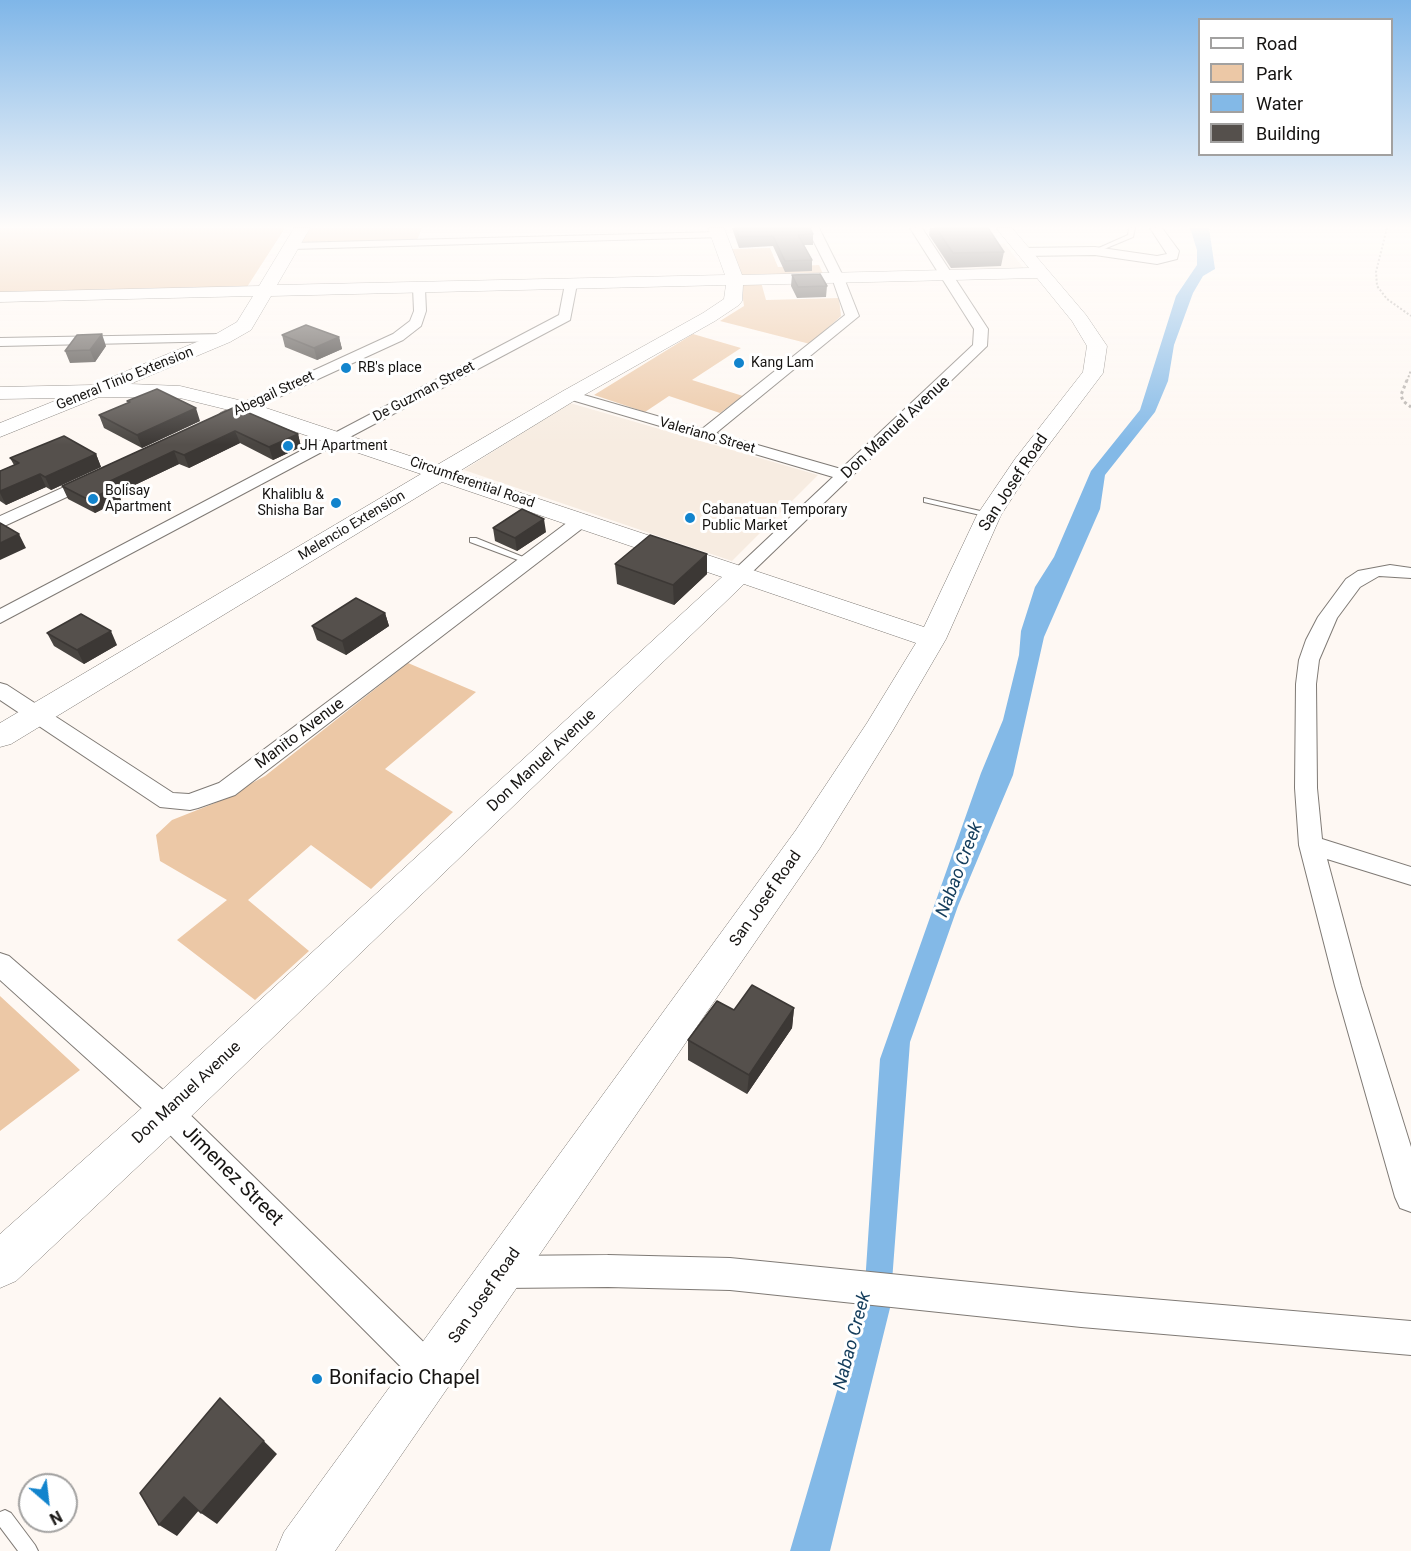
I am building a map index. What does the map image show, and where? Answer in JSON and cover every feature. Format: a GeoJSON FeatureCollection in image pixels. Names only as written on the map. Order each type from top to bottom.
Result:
{"type":"FeatureCollection","features":[{"type":"Feature","properties":{"kind":"street","name":"General Tinio Extension"},"geometry":{"type":"LineString","coordinates":[[0,431],[223,338],[244,326],[260,300]]}},
{"type":"Feature","properties":{"kind":"street","name":"Abegail Street"},"geometry":{"type":"LineString","coordinates":[[212,422],[398,337],[416,323],[420,311],[420,300]]}},
{"type":"Feature","properties":{"kind":"street","name":"De Guzman Street"},"geometry":{"type":"LineString","coordinates":[[0,616],[565,317],[568,300]]}},
{"type":"Feature","properties":{"kind":"street","name":"Melencio Extension"},"geometry":{"type":"LineString","coordinates":[[0,737],[570,395],[709,317],[733,300]]}},
{"type":"Feature","properties":{"kind":"street"},"geometry":{"type":"LineString","coordinates":[[704,435],[852,316],[846,300]]}},
{"type":"Feature","properties":{"kind":"street","name":"Don Manuel Avenue"},"geometry":{"type":"LineString","coordinates":[[0,1265],[167,1112],[846,475],[980,346],[981,329],[963,300]]}},
{"type":"Feature","properties":{"kind":"street","name":"San Josef Road"},"geometry":{"type":"LineString","coordinates":[[303,1551],[808,839],[878,730],[932,639],[989,515],[1023,464],[1093,373],[1097,346],[1080,319],[1064,300]]}},
{"type":"Feature","properties":{"kind":"street"},"geometry":{"type":"LineString","coordinates":[[0,342],[223,338]]}},
{"type":"Feature","properties":{"kind":"street","name":"Circumferential Road"},"geometry":{"type":"LineString","coordinates":[[0,393],[146,390],[180,392],[244,407],[932,639]]}},
{"type":"Feature","properties":{"kind":"street","name":"Valeriano Street"},"geometry":{"type":"LineString","coordinates":[[570,395],[846,475]]}},
{"type":"Feature","properties":{"kind":"street"},"geometry":{"type":"LineString","coordinates":[[0,524],[106,473]]}},
{"type":"Feature","properties":{"kind":"street","name":"Manito Avenue"},"geometry":{"type":"LineString","coordinates":[[0,690],[168,801],[190,802],[228,789],[582,520]]}},
{"type":"Feature","properties":{"kind":"street"},"geometry":{"type":"LineString","coordinates":[[1411,573],[1377,571],[1353,583],[1328,617],[1316,640],[1309,660],[1306,684],[1306,788],[1311,845],[1348,986],[1411,1197]]}},
{"type":"Feature","properties":{"kind":"street"},"geometry":{"type":"LineString","coordinates":[[1311,845],[1411,876]]}},
{"type":"Feature","properties":{"kind":"street","name":"Jimenez Street"},"geometry":{"type":"LineString","coordinates":[[0,964],[167,1112],[430,1372]]}},
{"type":"Feature","properties":{"kind":"street"},"geometry":{"type":"LineString","coordinates":[[502,1272],[608,1271],[730,1274],[1081,1310],[1411,1338]]}},
{"type":"Feature","properties":{"kind":"lane"},"geometry":{"type":"LineString","coordinates":[[927,500],[989,515]]}},
{"type":"Feature","properties":{"kind":"lane"},"geometry":{"type":"LineString","coordinates":[[473,540],[529,561]]}},
{"type":"Feature","properties":{"kind":"lane"},"geometry":{"type":"LineString","coordinates":[[5,1519],[29,1551]]}},
{"type":"Feature","properties":{"kind":"path"},"geometry":{"type":"LineString","coordinates":[[1389,300],[1411,316]]}},
{"type":"Feature","properties":{"kind":"path"},"geometry":{"type":"LineString","coordinates":[[1411,370],[1401,395],[1403,401],[1411,407]]}},
{"type":"Feature","properties":{"kind":"shaded area","name":"Cabanatuan Temporary Public Market"},"geometry":{"type":"Polygon","coordinates":[[[570,403],[818,475],[732,561],[464,470],[570,403]]]}},
{"type":"Feature","properties":{"kind":"green space"},"geometry":{"type":"Polygon","coordinates":[[[743,300],[839,300],[841,316],[810,344],[720,321],[744,306],[743,300]]]}},
{"type":"Feature","properties":{"kind":"green space"},"geometry":{"type":"Polygon","coordinates":[[[693,334],[741,348],[692,380],[743,396],[720,413],[669,396],[645,412],[594,395],[693,334]]]}},
{"type":"Feature","properties":{"kind":"green space"},"geometry":{"type":"Polygon","coordinates":[[[408,663],[476,692],[385,769],[453,812],[371,889],[311,845],[248,900],[309,951],[255,1000],[177,940],[227,900],[160,861],[156,835],[172,820],[215,803],[265,776],[408,663]]]}},
{"type":"Feature","properties":{"kind":"green space"},"geometry":{"type":"Polygon","coordinates":[[[0,996],[80,1070],[0,1131],[0,996]]]}},
{"type":"Feature","properties":{"kind":"water","name":"Nabao Creek"},"geometry":{"type":"Polygon","coordinates":[[[1175,300],[1190,300],[1174,345],[1168,381],[1155,412],[1105,475],[1100,509],[1044,637],[1013,775],[958,906],[910,1042],[890,1308],[830,1551],[790,1551],[864,1299],[880,1059],[981,773],[1003,720],[1019,655],[1021,631],[1035,587],[1054,557],[1091,471],[1140,410],[1175,300]]]}},
{"type":"Feature","properties":{"kind":"building"},"geometry":{"type":"Polygon","coordinates":[[[306,325],[339,337],[314,348],[282,335],[306,325]]]}},
{"type":"Feature","properties":{"kind":"building"},"geometry":{"type":"Polygon","coordinates":[[[102,334],[90,350],[65,351],[77,335],[102,334]]]}},
{"type":"Feature","properties":{"kind":"building"},"geometry":{"type":"Polygon","coordinates":[[[157,389],[196,408],[137,435],[99,415],[130,402],[127,401],[157,389]]]}},
{"type":"Feature","properties":{"kind":"building"},"geometry":{"type":"Polygon","coordinates":[[[235,407],[298,434],[269,447],[235,431],[184,455],[174,451],[106,483],[115,487],[89,500],[62,486],[235,407]]]}},
{"type":"Feature","properties":{"kind":"building"},"geometry":{"type":"Polygon","coordinates":[[[64,436],[96,454],[45,477],[40,474],[0,491],[0,471],[19,463],[10,458],[64,436]]]}},
{"type":"Feature","properties":{"kind":"building"},"geometry":{"type":"Polygon","coordinates":[[[522,509],[544,519],[515,538],[493,528],[522,509]]]}},
{"type":"Feature","properties":{"kind":"building"},"geometry":{"type":"Polygon","coordinates":[[[0,523],[19,534],[0,543],[0,523]]]}},
{"type":"Feature","properties":{"kind":"building"},"geometry":{"type":"Polygon","coordinates":[[[650,535],[707,554],[673,585],[615,564],[650,535]]]}},
{"type":"Feature","properties":{"kind":"building"},"geometry":{"type":"Polygon","coordinates":[[[356,598],[385,613],[342,641],[312,626],[356,598]]]}},
{"type":"Feature","properties":{"kind":"building"},"geometry":{"type":"Polygon","coordinates":[[[81,614],[111,631],[77,650],[47,633],[81,614]]]}},
{"type":"Feature","properties":{"kind":"building"},"geometry":{"type":"Polygon","coordinates":[[[752,985],[794,1008],[749,1075],[688,1040],[717,1001],[734,1010],[752,985]]]}},
{"type":"Feature","properties":{"kind":"building"},"geometry":{"type":"Polygon","coordinates":[[[220,1398],[264,1441],[201,1513],[184,1497],[159,1525],[140,1493],[220,1398]]]}},
{"type":"Feature","properties":{"kind":"place","name":"Kang Lam"},"geometry":{"type":"Point","coordinates":[739,363]}},
{"type":"Feature","properties":{"kind":"place","name":"RB's place"},"geometry":{"type":"Point","coordinates":[346,368]}},
{"type":"Feature","properties":{"kind":"place","name":"JH Apartment"},"geometry":{"type":"Point","coordinates":[288,446]}},
{"type":"Feature","properties":{"kind":"place","name":"Bolisay Apartment"},"geometry":{"type":"Point","coordinates":[93,499]}},
{"type":"Feature","properties":{"kind":"place","name":"Khaliblu & Shisha Bar"},"geometry":{"type":"Point","coordinates":[336,503]}},
{"type":"Feature","properties":{"kind":"place","name":"Cabanatuan Temporary Public Market"},"geometry":{"type":"Point","coordinates":[690,518]}},
{"type":"Feature","properties":{"kind":"place","name":"Bonifacio Chapel"},"geometry":{"type":"Point","coordinates":[317,1379]}}]}
